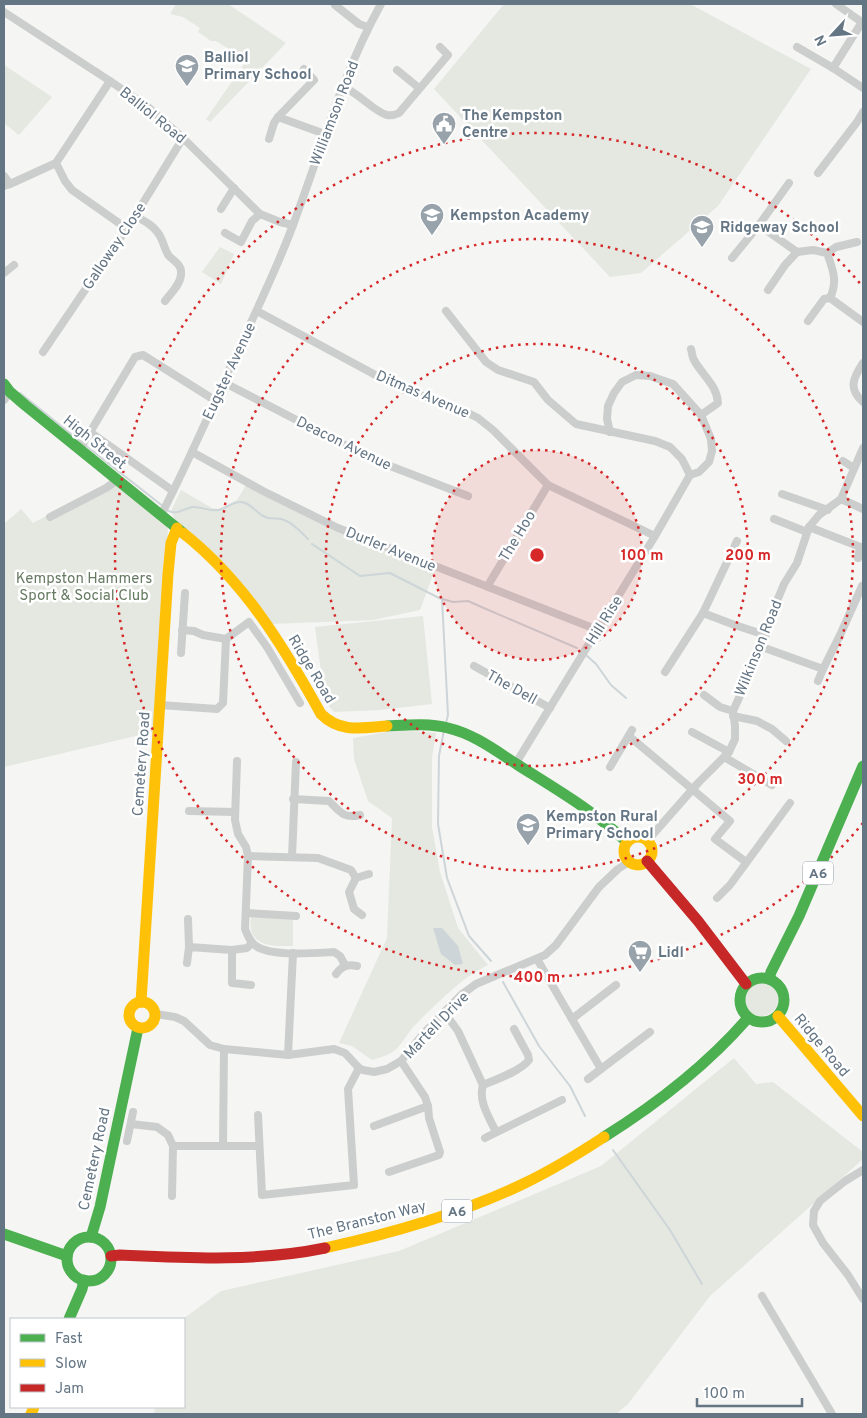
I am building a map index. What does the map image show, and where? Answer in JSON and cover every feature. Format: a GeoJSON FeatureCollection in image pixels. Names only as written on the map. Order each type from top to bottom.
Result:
{"type":"FeatureCollection","features":[{"type":"Feature","properties":{"kind":"main road","name":"High Street"},"geometry":{"type":"LineString","coordinates":[[6,392],[82,445],[116,478],[167,516]]}},
{"type":"Feature","properties":{"kind":"main road","name":"Cemetery Road"},"geometry":{"type":"LineString","coordinates":[[91,1237],[100,1207],[138,1028],[133,1025],[129,1012],[134,1004],[141,1002],[171,544],[167,516]]}},
{"type":"Feature","properties":{"kind":"main road","name":"Ridge Road"},"geometry":{"type":"LineString","coordinates":[[167,516],[215,562],[259,614],[292,662],[321,714],[327,720],[340,726],[354,728],[423,724],[446,727],[474,737],[576,801],[609,825],[627,842]]}},
{"type":"Feature","properties":{"kind":"main road","name":"A6"},"geometry":{"type":"LineString","coordinates":[[769,979],[799,916],[863,766]]}},
{"type":"Feature","properties":{"kind":"main road"},"geometry":{"type":"LineString","coordinates":[[639,837],[648,841],[652,851],[647,861],[636,865],[629,862],[624,853],[627,842],[630,839],[639,837]]}},
{"type":"Feature","properties":{"kind":"main road"},"geometry":{"type":"LineString","coordinates":[[647,861],[726,956],[746,984]]}},
{"type":"Feature","properties":{"kind":"main road"},"geometry":{"type":"LineString","coordinates":[[756,978],[769,979],[775,982],[783,992],[784,1004],[778,1016],[769,1021],[762,1022],[748,1018],[742,1011],[740,1002],[740,994],[746,984],[756,978]]}},
{"type":"Feature","properties":{"kind":"main road"},"geometry":{"type":"LineString","coordinates":[[138,1028],[149,1027],[155,1021],[156,1014],[153,1007],[148,1003],[141,1002]]}},
{"type":"Feature","properties":{"kind":"main road","name":"Ridge Road"},"geometry":{"type":"LineString","coordinates":[[778,1016],[863,1116]]}},
{"type":"Feature","properties":{"kind":"main road","name":"The Branston Way"},"geometry":{"type":"LineString","coordinates":[[111,1256],[233,1258],[276,1255],[320,1249],[374,1237],[457,1212],[521,1185],[584,1150],[640,1114],[688,1077],[734,1034],[748,1018]]}},
{"type":"Feature","properties":{"kind":"main road"},"geometry":{"type":"LineString","coordinates":[[4,1234],[67,1256]]}},
{"type":"Feature","properties":{"kind":"main road"},"geometry":{"type":"LineString","coordinates":[[84,1237],[91,1237],[104,1243],[109,1249],[111,1256],[108,1270],[98,1279],[91,1281],[78,1278],[69,1269],[67,1263],[67,1256],[72,1244],[84,1237]]}},
{"type":"Feature","properties":{"kind":"main road"},"geometry":{"type":"LineString","coordinates":[[69,1318],[84,1280]]}},
{"type":"Feature","properties":{"kind":"street","name":"Williamson Road"},"geometry":{"type":"LineString","coordinates":[[293,225],[342,87],[368,27],[381,4]]}},
{"type":"Feature","properties":{"kind":"street"},"geometry":{"type":"LineString","coordinates":[[833,68],[863,23],[836,4]]}},
{"type":"Feature","properties":{"kind":"street"},"geometry":{"type":"LineString","coordinates":[[334,5],[359,24],[368,27]]}},
{"type":"Feature","properties":{"kind":"street","name":"Balliol Road"},"geometry":{"type":"LineString","coordinates":[[4,12],[148,108],[183,138],[260,214],[293,225]]}},
{"type":"Feature","properties":{"kind":"street"},"geometry":{"type":"LineString","coordinates":[[342,87],[350,89],[381,112],[394,116],[399,113],[448,55],[440,47]]}},
{"type":"Feature","properties":{"kind":"street"},"geometry":{"type":"LineString","coordinates":[[797,47],[863,88]]}},
{"type":"Feature","properties":{"kind":"street"},"geometry":{"type":"LineString","coordinates":[[269,139],[278,117],[314,80],[304,69]]}},
{"type":"Feature","properties":{"kind":"street"},"geometry":{"type":"LineString","coordinates":[[397,70],[419,88]]}},
{"type":"Feature","properties":{"kind":"street"},"geometry":{"type":"LineString","coordinates":[[4,176],[7,185],[56,163],[110,81]]}},
{"type":"Feature","properties":{"kind":"street"},"geometry":{"type":"LineString","coordinates":[[818,173],[860,124],[863,112]]}},
{"type":"Feature","properties":{"kind":"street"},"geometry":{"type":"LineString","coordinates":[[278,117],[324,134]]}},
{"type":"Feature","properties":{"kind":"street","name":"Galloway Close"},"geometry":{"type":"LineString","coordinates":[[43,352],[135,216],[183,138]]}},
{"type":"Feature","properties":{"kind":"street"},"geometry":{"type":"LineString","coordinates":[[56,163],[72,190],[126,228]]}},
{"type":"Feature","properties":{"kind":"street"},"geometry":{"type":"LineString","coordinates":[[732,258],[759,225],[789,182]]}},
{"type":"Feature","properties":{"kind":"street"},"geometry":{"type":"LineString","coordinates":[[221,209],[234,188]]}},
{"type":"Feature","properties":{"kind":"street"},"geometry":{"type":"LineString","coordinates":[[226,233],[241,242],[252,221],[260,214]]}},
{"type":"Feature","properties":{"kind":"street"},"geometry":{"type":"LineString","coordinates":[[135,216],[154,228],[160,235],[165,250],[179,264],[182,271],[181,277],[165,301]]}},
{"type":"Feature","properties":{"kind":"street","name":"Eugster Avenue"},"geometry":{"type":"LineString","coordinates":[[167,516],[173,491],[257,311],[293,225]]}},
{"type":"Feature","properties":{"kind":"street"},"geometry":{"type":"LineString","coordinates":[[759,225],[797,252],[813,250],[827,253],[836,247],[857,242]]}},
{"type":"Feature","properties":{"kind":"street"},"geometry":{"type":"LineString","coordinates":[[768,290],[797,252]]}},
{"type":"Feature","properties":{"kind":"street"},"geometry":{"type":"LineString","coordinates":[[827,253],[834,275],[834,289],[830,298]]}},
{"type":"Feature","properties":{"kind":"street"},"geometry":{"type":"LineString","coordinates":[[6,275],[14,265]]}},
{"type":"Feature","properties":{"kind":"street"},"geometry":{"type":"LineString","coordinates":[[808,321],[824,299],[830,298],[863,322]]}},
{"type":"Feature","properties":{"kind":"street","name":"Ditmas Avenue"},"geometry":{"type":"LineString","coordinates":[[257,311],[394,385],[478,418],[493,430],[548,485],[655,536]]}},
{"type":"Feature","properties":{"kind":"street"},"geometry":{"type":"LineString","coordinates":[[446,311],[486,362],[498,370],[534,382],[548,400],[576,424],[610,432],[656,441],[670,446],[682,460],[690,476],[699,472],[709,462],[712,451],[711,439],[701,415],[673,384],[650,376],[636,375],[622,382],[614,393],[608,406],[607,419],[610,432]]}},
{"type":"Feature","properties":{"kind":"street"},"geometry":{"type":"LineString","coordinates":[[691,349],[693,359],[715,389],[717,395],[718,402],[701,415]]}},
{"type":"Feature","properties":{"kind":"street"},"geometry":{"type":"LineString","coordinates":[[82,445],[135,357],[143,355],[216,401]]}},
{"type":"Feature","properties":{"kind":"street"},"geometry":{"type":"LineString","coordinates":[[863,363],[855,374],[853,389],[855,395],[863,402]]}},
{"type":"Feature","properties":{"kind":"street","name":"Deacon Avenue"},"geometry":{"type":"LineString","coordinates":[[224,382],[372,459],[468,496]]}},
{"type":"Feature","properties":{"kind":"street"},"geometry":{"type":"LineString","coordinates":[[90,432],[173,491]]}},
{"type":"Feature","properties":{"kind":"street"},"geometry":{"type":"LineString","coordinates":[[863,448],[842,499],[863,509]]}},
{"type":"Feature","properties":{"kind":"street","name":"Durler Avenue"},"geometry":{"type":"LineString","coordinates":[[192,452],[263,491],[338,528],[598,630]]}},
{"type":"Feature","properties":{"kind":"street"},"geometry":{"type":"LineString","coordinates":[[843,461],[854,468]]}},
{"type":"Feature","properties":{"kind":"street","name":"Hill Rise"},"geometry":{"type":"LineString","coordinates":[[516,762],[690,476]]}},
{"type":"Feature","properties":{"kind":"street"},"geometry":{"type":"LineString","coordinates":[[50,517],[106,488],[116,478]]}},
{"type":"Feature","properties":{"kind":"street","name":"The Hoo"},"geometry":{"type":"LineString","coordinates":[[488,587],[548,485]]}},
{"type":"Feature","properties":{"kind":"street"},"geometry":{"type":"LineString","coordinates":[[782,494],[828,510]]}},
{"type":"Feature","properties":{"kind":"street","name":"Wilkinson Road"},"geometry":{"type":"LineString","coordinates":[[727,755],[735,739],[733,713],[762,647],[784,584],[797,562],[808,530],[820,515],[842,499]]}},
{"type":"Feature","properties":{"kind":"street"},"geometry":{"type":"LineString","coordinates":[[774,519],[862,548],[858,558]]}},
{"type":"Feature","properties":{"kind":"street"},"geometry":{"type":"LineString","coordinates":[[665,672],[703,613],[738,541]]}},
{"type":"Feature","properties":{"kind":"street"},"geometry":{"type":"LineString","coordinates":[[818,681],[862,586]]}},
{"type":"Feature","properties":{"kind":"street"},"geometry":{"type":"LineString","coordinates":[[181,653],[185,592]]}},
{"type":"Feature","properties":{"kind":"street"},"geometry":{"type":"LineString","coordinates":[[703,613],[765,635]]}},
{"type":"Feature","properties":{"kind":"street"},"geometry":{"type":"LineString","coordinates":[[182,630],[226,638],[249,622],[267,647],[300,703]]}},
{"type":"Feature","properties":{"kind":"street"},"geometry":{"type":"LineString","coordinates":[[160,705],[217,708],[222,703],[226,638]]}},
{"type":"Feature","properties":{"kind":"street"},"geometry":{"type":"LineString","coordinates":[[762,647],[823,669]]}},
{"type":"Feature","properties":{"kind":"street","name":"The Dell"},"geometry":{"type":"LineString","coordinates":[[474,666],[550,708]]}},
{"type":"Feature","properties":{"kind":"street"},"geometry":{"type":"LineString","coordinates":[[704,695],[720,707],[757,721],[772,729],[786,741]]}},
{"type":"Feature","properties":{"kind":"street"},"geometry":{"type":"LineString","coordinates":[[692,732],[772,785]]}},
{"type":"Feature","properties":{"kind":"street"},"geometry":{"type":"LineString","coordinates":[[610,767],[630,733],[730,821],[715,839],[746,862]]}},
{"type":"Feature","properties":{"kind":"street"},"geometry":{"type":"LineString","coordinates":[[648,841],[699,782],[727,755]]}},
{"type":"Feature","properties":{"kind":"street"},"geometry":{"type":"LineString","coordinates":[[237,761],[236,828],[246,847],[248,856],[245,930],[252,943],[263,950],[293,954],[334,952],[340,956],[345,965]]}},
{"type":"Feature","properties":{"kind":"street"},"geometry":{"type":"LineString","coordinates":[[292,857],[296,762]]}},
{"type":"Feature","properties":{"kind":"street"},"geometry":{"type":"LineString","coordinates":[[293,799],[329,802],[342,814],[352,817],[360,815]]}},
{"type":"Feature","properties":{"kind":"street"},"geometry":{"type":"LineString","coordinates":[[716,898],[730,885],[790,803]]}},
{"type":"Feature","properties":{"kind":"street"},"geometry":{"type":"LineString","coordinates":[[190,811],[235,812]]}},
{"type":"Feature","properties":{"kind":"street"},"geometry":{"type":"LineString","coordinates":[[248,856],[318,858],[351,870],[356,878]]}},
{"type":"Feature","properties":{"kind":"street","name":"Martell Drive"},"geometry":{"type":"LineString","coordinates":[[359,1068],[374,1072],[387,1069],[401,1061],[444,1012],[461,995],[476,984],[546,955],[556,945],[599,887],[618,869],[629,862]]}},
{"type":"Feature","properties":{"kind":"street"},"geometry":{"type":"LineString","coordinates":[[362,915],[354,909],[349,892],[356,878],[369,874]]}},
{"type":"Feature","properties":{"kind":"street"},"geometry":{"type":"LineString","coordinates":[[246,913],[296,916]]}},
{"type":"Feature","properties":{"kind":"street"},"geometry":{"type":"LineString","coordinates":[[187,963],[189,947],[188,919]]}},
{"type":"Feature","properties":{"kind":"street"},"geometry":{"type":"LineString","coordinates":[[189,947],[232,950],[247,948],[252,943]]}},
{"type":"Feature","properties":{"kind":"street"},"geometry":{"type":"LineString","coordinates":[[232,950],[232,983]]}},
{"type":"Feature","properties":{"kind":"street"},"geometry":{"type":"LineString","coordinates":[[288,1055],[293,954]]}},
{"type":"Feature","properties":{"kind":"street"},"geometry":{"type":"LineString","coordinates":[[537,958],[601,1069]]}},
{"type":"Feature","properties":{"kind":"street"},"geometry":{"type":"LineString","coordinates":[[336,974],[345,965],[357,966]]}},
{"type":"Feature","properties":{"kind":"street"},"geometry":{"type":"LineString","coordinates":[[225,988],[232,983],[251,985]]}},
{"type":"Feature","properties":{"kind":"street"},"geometry":{"type":"LineString","coordinates":[[572,1020],[616,985]]}},
{"type":"Feature","properties":{"kind":"street"},"geometry":{"type":"LineString","coordinates":[[444,1012],[458,1031],[483,1085]]}},
{"type":"Feature","properties":{"kind":"street"},"geometry":{"type":"LineString","coordinates":[[156,1014],[175,1017],[184,1021],[210,1045],[224,1049],[288,1055],[334,1048],[345,1053],[359,1068],[348,1089],[354,1185],[262,1195],[258,1115]]}},
{"type":"Feature","properties":{"kind":"street"},"geometry":{"type":"LineString","coordinates":[[496,1132],[482,1102],[480,1092],[483,1085],[518,1069],[529,1060],[514,1029]]}},
{"type":"Feature","properties":{"kind":"street"},"geometry":{"type":"LineString","coordinates":[[588,1079],[650,1032]]}},
{"type":"Feature","properties":{"kind":"street"},"geometry":{"type":"LineString","coordinates":[[223,1145],[224,1049]]}},
{"type":"Feature","properties":{"kind":"street"},"geometry":{"type":"LineString","coordinates":[[389,1172],[439,1155],[440,1152],[429,1118],[425,1097],[401,1061]]}},
{"type":"Feature","properties":{"kind":"street"},"geometry":{"type":"LineString","coordinates":[[485,1138],[562,1100]]}},
{"type":"Feature","properties":{"kind":"street"},"geometry":{"type":"LineString","coordinates":[[374,1126],[428,1106]]}},
{"type":"Feature","properties":{"kind":"street"},"geometry":{"type":"LineString","coordinates":[[127,1141],[133,1112]]}},
{"type":"Feature","properties":{"kind":"street"},"geometry":{"type":"LineString","coordinates":[[131,1124],[157,1128],[168,1135],[173,1146],[172,1196]]}},
{"type":"Feature","properties":{"kind":"street"},"geometry":{"type":"LineString","coordinates":[[173,1146],[259,1146]]}},
{"type":"Feature","properties":{"kind":"street"},"geometry":{"type":"LineString","coordinates":[[863,1170],[845,1181],[820,1201],[814,1211],[813,1225],[823,1243],[848,1275],[863,1299]]}},
{"type":"Feature","properties":{"kind":"street"},"geometry":{"type":"LineString","coordinates":[[762,1296],[832,1414]]}},
{"type":"Feature","properties":{"kind":"green space"},"geometry":{"type":"Polygon","coordinates":[[[176,4],[228,4],[286,43],[210,122],[206,119],[247,60],[216,41],[211,41],[198,32],[200,28],[183,17],[170,14],[176,4]]]}},
{"type":"Feature","properties":{"kind":"green space"},"geometry":{"type":"Polygon","coordinates":[[[504,4],[690,4],[811,69],[718,206],[641,273],[610,277],[434,89],[504,4]]]}},
{"type":"Feature","properties":{"kind":"green space"},"geometry":{"type":"Polygon","coordinates":[[[4,65],[52,97],[19,135],[4,123],[4,65]]]}},
{"type":"Feature","properties":{"kind":"green space"},"geometry":{"type":"Polygon","coordinates":[[[220,247],[234,254],[221,284],[202,272],[220,247]]]}},
{"type":"Feature","properties":{"kind":"green space","name":"Kempston Hammers Sport & Social Club"},"geometry":{"type":"Polygon","coordinates":[[[111,478],[156,515],[168,529],[157,731],[4,767],[4,524],[21,509],[33,523],[103,486],[111,478]]]}},
{"type":"Feature","properties":{"kind":"green space"},"geometry":{"type":"Polygon","coordinates":[[[246,485],[434,572],[420,610],[373,620],[272,624],[220,559],[175,520],[171,511],[181,490],[212,508],[218,509],[237,500],[246,485]]]}},
{"type":"Feature","properties":{"kind":"green space"},"geometry":{"type":"Polygon","coordinates":[[[423,616],[432,704],[380,710],[334,712],[325,701],[315,627],[423,616]]]}},
{"type":"Feature","properties":{"kind":"green space"},"geometry":{"type":"Polygon","coordinates":[[[398,730],[436,733],[432,757],[432,827],[440,872],[458,928],[488,965],[478,970],[430,1010],[413,1027],[394,1051],[372,1060],[352,1046],[339,1043],[387,938],[392,818],[368,801],[354,759],[353,738],[398,730]]]}},
{"type":"Feature","properties":{"kind":"green space"},"geometry":{"type":"Polygon","coordinates":[[[251,917],[293,918],[293,946],[268,945],[257,940],[251,929],[251,917]]]}},
{"type":"Feature","properties":{"kind":"green space"},"geometry":{"type":"Polygon","coordinates":[[[761,982],[768,983],[773,987],[777,992],[777,1006],[773,1011],[768,1015],[761,1016],[754,1015],[749,1011],[745,1006],[744,999],[745,992],[749,987],[754,983],[761,982]]]}},
{"type":"Feature","properties":{"kind":"green space"},"geometry":{"type":"Polygon","coordinates":[[[734,1058],[756,1084],[773,1082],[863,1152],[863,1159],[710,1296],[628,1404],[616,1414],[154,1414],[155,1408],[185,1408],[184,1318],[221,1291],[399,1251],[601,1166],[734,1058]]]}},
{"type":"Feature","properties":{"kind":"shaded area"},"geometry":{"type":"Polygon","coordinates":[[[433,928],[442,928],[458,946],[463,964],[455,965],[441,954],[433,928]]]}},
{"type":"Feature","properties":{"kind":"waterway"},"geometry":{"type":"LineString","coordinates":[[20,393],[81,442]]}},
{"type":"Feature","properties":{"kind":"waterway"},"geometry":{"type":"LineString","coordinates":[[85,445],[164,507]]}},
{"type":"Feature","properties":{"kind":"waterway"},"geometry":{"type":"LineString","coordinates":[[167,510],[176,512],[192,507],[215,510],[237,502],[243,502],[265,517],[288,522],[308,539]]}},
{"type":"Feature","properties":{"kind":"waterway"},"geometry":{"type":"LineString","coordinates":[[312,544],[360,576],[390,573],[439,598],[453,602],[468,601],[577,648]]}},
{"type":"Feature","properties":{"kind":"waterway"},"geometry":{"type":"LineString","coordinates":[[442,599],[448,715],[446,723]]}},
{"type":"Feature","properties":{"kind":"waterway"},"geometry":{"type":"LineString","coordinates":[[586,655],[596,664],[611,685],[626,698]]}},
{"type":"Feature","properties":{"kind":"waterway"},"geometry":{"type":"LineString","coordinates":[[444,730],[439,756],[438,824],[447,878],[469,936],[491,961]]}},
{"type":"Feature","properties":{"kind":"waterway"},"geometry":{"type":"LineString","coordinates":[[503,982],[539,1046],[570,1086],[585,1116]]}},
{"type":"Feature","properties":{"kind":"waterway"},"geometry":{"type":"LineString","coordinates":[[613,1150],[670,1230],[702,1284]]}},
{"type":"Feature","properties":{"kind":"traffic: fast"},"geometry":{"type":"LineString","coordinates":[[4,384],[25,405],[183,533]]}},
{"type":"Feature","properties":{"kind":"traffic: fast"},"geometry":{"type":"LineString","coordinates":[[387,726],[433,725],[467,734],[574,801],[627,842]]}},
{"type":"Feature","properties":{"kind":"traffic: fast"},"geometry":{"type":"LineString","coordinates":[[769,979],[799,916],[863,766]]}},
{"type":"Feature","properties":{"kind":"traffic: fast"},"geometry":{"type":"LineString","coordinates":[[766,978],[778,984],[783,991],[784,1000],[783,1009],[778,1016],[771,1021],[758,1022],[750,1019],[743,1012],[740,996],[743,988],[750,981],[766,978]]}},
{"type":"Feature","properties":{"kind":"traffic: fast"},"geometry":{"type":"LineString","coordinates":[[604,1137],[680,1083],[716,1052],[748,1018]]}},
{"type":"Feature","properties":{"kind":"traffic: fast"},"geometry":{"type":"LineString","coordinates":[[91,1237],[100,1207],[138,1028]]}},
{"type":"Feature","properties":{"kind":"traffic: fast"},"geometry":{"type":"LineString","coordinates":[[4,1234],[67,1256]]}},
{"type":"Feature","properties":{"kind":"traffic: fast"},"geometry":{"type":"LineString","coordinates":[[85,1237],[93,1237],[105,1243],[111,1259],[105,1275],[93,1281],[85,1281],[73,1275],[67,1263],[67,1255],[73,1243],[85,1237]]}},
{"type":"Feature","properties":{"kind":"traffic: fast"},"geometry":{"type":"LineString","coordinates":[[69,1318],[84,1280]]}},
{"type":"Feature","properties":{"kind":"traffic: slow"},"geometry":{"type":"LineString","coordinates":[[141,1002],[168,574],[171,543],[177,528]]}},
{"type":"Feature","properties":{"kind":"traffic: slow"},"geometry":{"type":"LineString","coordinates":[[183,533],[225,572],[261,616],[321,714],[328,720],[344,727],[387,726]]}},
{"type":"Feature","properties":{"kind":"traffic: slow"},"geometry":{"type":"LineString","coordinates":[[638,837],[648,841],[652,851],[648,861],[638,865],[628,861],[624,851],[628,841],[638,837]]}},
{"type":"Feature","properties":{"kind":"traffic: slow"},"geometry":{"type":"LineString","coordinates":[[142,1002],[151,1006],[155,1015],[151,1024],[142,1028],[133,1024],[129,1015],[133,1006],[142,1002]]}},
{"type":"Feature","properties":{"kind":"traffic: slow"},"geometry":{"type":"LineString","coordinates":[[778,1016],[863,1116]]}},
{"type":"Feature","properties":{"kind":"traffic: slow"},"geometry":{"type":"LineString","coordinates":[[325,1248],[426,1222],[476,1204],[535,1178],[565,1162],[604,1137]]}},
{"type":"Feature","properties":{"kind":"traffic: slow"},"geometry":{"type":"LineString","coordinates":[[31,1414],[34,1408]]}},
{"type":"Feature","properties":{"kind":"traffic: jam"},"geometry":{"type":"LineString","coordinates":[[647,861],[698,921],[746,984]]}},
{"type":"Feature","properties":{"kind":"traffic: jam"},"geometry":{"type":"LineString","coordinates":[[111,1256],[222,1258],[274,1255],[325,1248]]}},
{"type":"Feature","properties":{"kind":"place","name":"Balliol Primary School"},"geometry":{"type":"Point","coordinates":[187,87]}},
{"type":"Feature","properties":{"kind":"place","name":"The Kempston Centre"},"geometry":{"type":"Point","coordinates":[444,145]}},
{"type":"Feature","properties":{"kind":"place","name":"Kempston Academy"},"geometry":{"type":"Point","coordinates":[432,236]}},
{"type":"Feature","properties":{"kind":"place","name":"Ridgeway School"},"geometry":{"type":"Point","coordinates":[702,248]}},
{"type":"Feature","properties":{"kind":"place","name":"Kempston Rural Primary School"},"geometry":{"type":"Point","coordinates":[528,846]}},
{"type":"Feature","properties":{"kind":"place","name":"Lidl"},"geometry":{"type":"Point","coordinates":[640,973]}}]}
